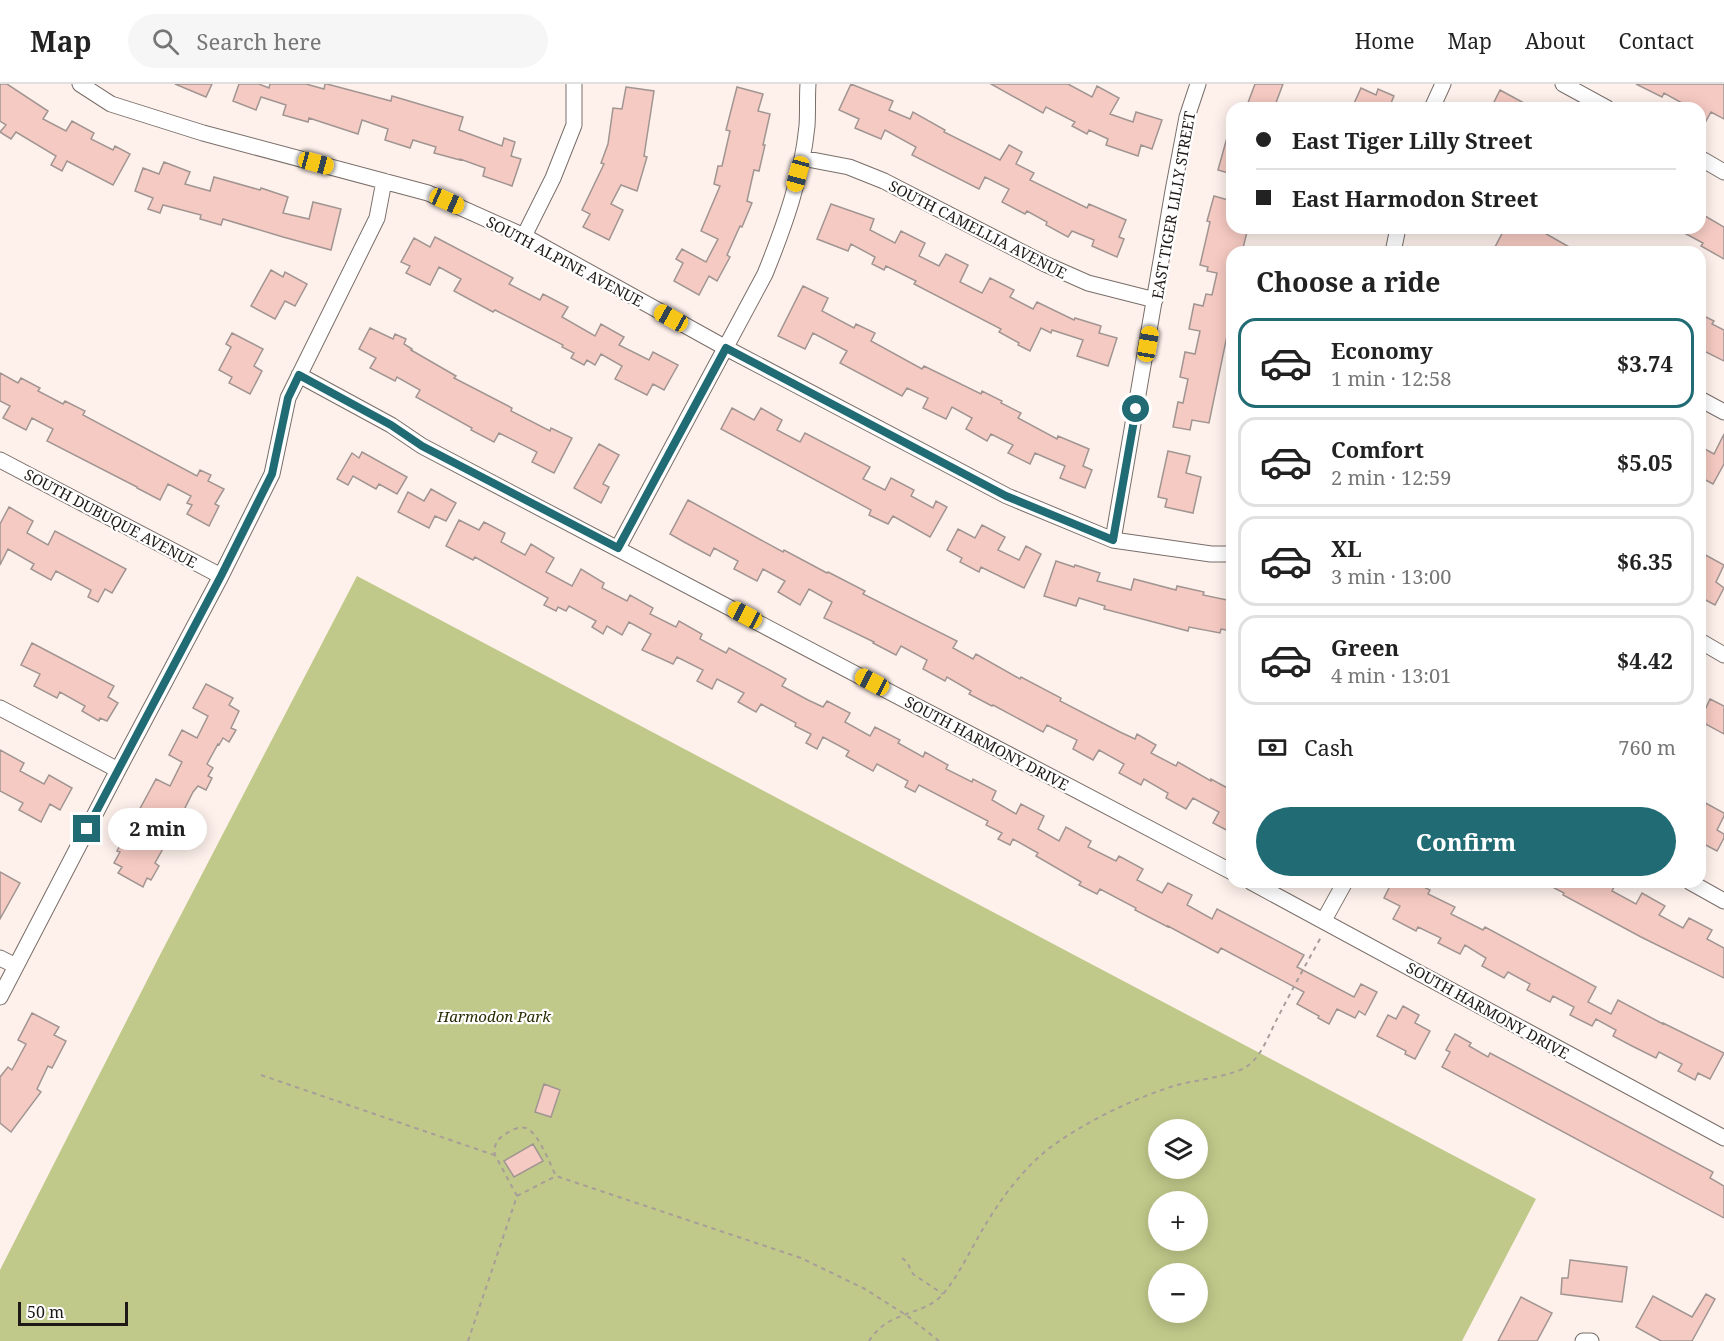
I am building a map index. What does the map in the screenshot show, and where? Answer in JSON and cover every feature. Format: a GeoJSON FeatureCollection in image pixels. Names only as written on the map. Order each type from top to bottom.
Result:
{"type":"FeatureCollection","features":[{"type":"Feature","properties":{"kind":"street","name":"SOUTH ALPINE AVENUE"},"geometry":{"type":"LineString","coordinates":[[80,84],[111,104],[202,132],[428,193],[524,236],[726,348],[1006,496],[1113,540],[1211,554],[1226,554]]}},
{"type":"Feature","properties":{"kind":"street"},"geometry":{"type":"LineString","coordinates":[[524,236],[553,178],[574,124],[574,84]]}},
{"type":"Feature","properties":{"kind":"street"},"geometry":{"type":"LineString","coordinates":[[618,548],[765,274],[778,241],[802,158],[807,125],[808,84]]}},
{"type":"Feature","properties":{"kind":"street"},"geometry":{"type":"LineString","coordinates":[[1181,84],[1198,86]]}},
{"type":"Feature","properties":{"kind":"street"},"geometry":{"type":"LineString","coordinates":[[1435,102],[1443,84]]}},
{"type":"Feature","properties":{"kind":"street"},"geometry":{"type":"LineString","coordinates":[[1563,84],[1596,102]]}},
{"type":"Feature","properties":{"kind":"street","name":"EAST TIGER LILLY STREET"},"geometry":{"type":"LineString","coordinates":[[1113,540],[1187,117],[1198,86]]}},
{"type":"Feature","properties":{"kind":"street","name":"SOUTH CAMELLIA AVENUE"},"geometry":{"type":"LineString","coordinates":[[802,158],[849,167],[884,181],[1045,264],[1088,283],[1155,300]]}},
{"type":"Feature","properties":{"kind":"street"},"geometry":{"type":"LineString","coordinates":[[1706,162],[1724,172]]}},
{"type":"Feature","properties":{"kind":"street"},"geometry":{"type":"LineString","coordinates":[[0,997],[221,576],[272,474],[288,398],[377,218],[384,181]]}},
{"type":"Feature","properties":{"kind":"street","name":"SOUTH HARMONY DRIVE"},"geometry":{"type":"LineString","coordinates":[[299,375],[391,425],[422,446],[1226,869]]}},
{"type":"Feature","properties":{"kind":"street"},"geometry":{"type":"LineString","coordinates":[[1706,402],[1724,412]]}},
{"type":"Feature","properties":{"kind":"street","name":"SOUTH DUBUQUE AVENUE"},"geometry":{"type":"LineString","coordinates":[[0,460],[221,576]]}},
{"type":"Feature","properties":{"kind":"street"},"geometry":{"type":"LineString","coordinates":[[1706,644],[1724,655]]}},
{"type":"Feature","properties":{"kind":"street"},"geometry":{"type":"LineString","coordinates":[[0,708],[118,770]]}},
{"type":"Feature","properties":{"kind":"street","name":"SOUTH HARMONY DRIVE"},"geometry":{"type":"LineString","coordinates":[[1263,888],[1724,1138]]}},
{"type":"Feature","properties":{"kind":"street"},"geometry":{"type":"LineString","coordinates":[[1324,920],[1342,888]]}},
{"type":"Feature","properties":{"kind":"street"},"geometry":{"type":"LineString","coordinates":[[1701,888],[1724,901]]}},
{"type":"Feature","properties":{"kind":"street"},"geometry":{"type":"LineString","coordinates":[[0,958],[16,966]]}},
{"type":"Feature","properties":{"kind":"street"},"geometry":{"type":"LineString","coordinates":[[1583,1341],[1590,1341]]}},
{"type":"Feature","properties":{"kind":"path"},"geometry":{"type":"LineString","coordinates":[[868,1341],[884,1325],[930,1305],[943,1294],[1006,1195],[1046,1151],[1097,1119],[1152,1093],[1246,1068],[1267,1038],[1323,935],[1324,920]]}},
{"type":"Feature","properties":{"kind":"path"},"geometry":{"type":"LineString","coordinates":[[261,1075],[495,1155]]}},
{"type":"Feature","properties":{"kind":"path"},"geometry":{"type":"LineString","coordinates":[[517,1196],[494,1150],[501,1136],[517,1128],[528,1129],[536,1137],[556,1176],[801,1258],[865,1289],[906,1315],[939,1341]]}},
{"type":"Feature","properties":{"kind":"path"},"geometry":{"type":"LineString","coordinates":[[468,1341],[517,1196],[556,1176]]}},
{"type":"Feature","properties":{"kind":"path"},"geometry":{"type":"LineString","coordinates":[[902,1258],[907,1262],[913,1274],[943,1294]]}},
{"type":"Feature","properties":{"kind":"green space","name":"Harmodon Park"},"geometry":{"type":"Polygon","coordinates":[[[357,576],[1536,1199],[1462,1341],[0,1341],[0,1270],[161,953],[357,576]]]}},
{"type":"Feature","properties":{"kind":"building"},"geometry":{"type":"Polygon","coordinates":[[[0,84],[7,84],[48,111],[43,119],[66,131],[72,121],[94,133],[91,139],[113,150],[115,146],[130,154],[113,185],[67,161],[62,171],[51,165],[56,156],[16,132],[11,139],[0,132],[6,125],[0,121],[0,84]]]}},
{"type":"Feature","properties":{"kind":"building"},"geometry":{"type":"Polygon","coordinates":[[[175,84],[212,84],[206,97],[175,84]]]}},
{"type":"Feature","properties":{"kind":"building"},"geometry":{"type":"Polygon","coordinates":[[[239,84],[259,84],[269,88],[270,84],[306,84],[324,89],[327,84],[391,101],[392,96],[463,117],[459,130],[502,146],[504,138],[515,142],[511,156],[521,159],[512,186],[483,176],[485,168],[434,153],[436,147],[413,140],[410,148],[385,140],[388,129],[362,120],[358,134],[309,118],[308,122],[283,115],[286,105],[261,97],[256,110],[233,101],[239,84]]]}},
{"type":"Feature","properties":{"kind":"building"},"geometry":{"type":"Polygon","coordinates":[[[851,84],[893,101],[889,110],[910,119],[913,112],[945,130],[944,132],[1000,160],[1009,145],[1022,152],[1016,164],[1034,173],[1030,180],[1087,208],[1089,204],[1126,220],[1119,237],[1124,239],[1117,257],[1092,246],[1094,240],[1072,231],[1068,237],[1027,211],[1025,214],[1002,202],[1009,189],[985,177],[979,189],[912,155],[916,147],[885,130],[881,139],[855,128],[859,119],[839,110],[851,84]]]}},
{"type":"Feature","properties":{"kind":"building"},"geometry":{"type":"Polygon","coordinates":[[[991,84],[1068,84],[1092,97],[1097,86],[1119,98],[1110,114],[1133,122],[1136,112],[1162,120],[1152,149],[1141,145],[1138,156],[1106,145],[1108,139],[1089,130],[1087,134],[1072,126],[1075,122],[1046,107],[1043,113],[991,84]]]}},
{"type":"Feature","properties":{"kind":"building"},"geometry":{"type":"Polygon","coordinates":[[[1255,84],[1283,84],[1276,102],[1248,102],[1255,84]]]}},
{"type":"Feature","properties":{"kind":"building"},"geometry":{"type":"Polygon","coordinates":[[[1636,84],[1724,84],[1724,119],[1711,112],[1706,121],[1706,102],[1680,102],[1664,93],[1662,97],[1636,84]]]}},
{"type":"Feature","properties":{"kind":"building"},"geometry":{"type":"Polygon","coordinates":[[[626,87],[654,91],[644,156],[647,157],[637,191],[621,185],[611,204],[623,210],[609,240],[583,227],[590,214],[582,210],[604,164],[601,163],[608,144],[613,108],[622,109],[626,87]]]}},
{"type":"Feature","properties":{"kind":"building"},"geometry":{"type":"Polygon","coordinates":[[[737,87],[763,94],[758,111],[770,114],[763,145],[765,145],[759,171],[754,170],[747,201],[752,203],[727,255],[730,257],[717,281],[709,276],[699,295],[674,281],[683,263],[676,259],[682,249],[706,262],[718,239],[701,231],[720,186],[714,184],[718,166],[722,166],[730,131],[726,130],[737,87]]]}},
{"type":"Feature","properties":{"kind":"building"},"geometry":{"type":"Polygon","coordinates":[[[1361,88],[1376,95],[1378,89],[1394,96],[1392,102],[1355,102],[1361,88]]]}},
{"type":"Feature","properties":{"kind":"building"},"geometry":{"type":"Polygon","coordinates":[[[1500,90],[1522,102],[1494,102],[1500,90]]]}},
{"type":"Feature","properties":{"kind":"building"},"geometry":{"type":"Polygon","coordinates":[[[1226,141],[1226,172],[1218,170],[1226,141]]]}},
{"type":"Feature","properties":{"kind":"building"},"geometry":{"type":"Polygon","coordinates":[[[164,162],[190,172],[185,184],[210,191],[214,177],[288,197],[283,213],[309,219],[313,202],[341,209],[331,250],[223,219],[221,225],[200,219],[201,215],[163,205],[160,213],[148,209],[153,198],[135,191],[143,168],[159,174],[164,162]]]}},
{"type":"Feature","properties":{"kind":"building"},"geometry":{"type":"Polygon","coordinates":[[[1214,196],[1226,199],[1226,234],[1246,234],[1244,246],[1226,246],[1226,341],[1209,423],[1192,420],[1190,430],[1173,427],[1178,402],[1183,403],[1188,379],[1180,377],[1185,352],[1195,354],[1200,331],[1189,329],[1194,304],[1203,306],[1206,294],[1212,295],[1217,273],[1207,271],[1208,267],[1200,265],[1210,222],[1207,221],[1214,196]]]}},
{"type":"Feature","properties":{"kind":"building"},"geometry":{"type":"Polygon","coordinates":[[[831,204],[874,219],[870,230],[895,243],[901,231],[925,243],[919,256],[939,266],[946,254],[968,265],[960,282],[982,293],[990,278],[1014,290],[1010,297],[1033,309],[1037,302],[1074,320],[1075,318],[1101,326],[1099,333],[1117,338],[1108,366],[1077,356],[1083,340],[1052,330],[1051,333],[1041,328],[1030,351],[999,332],[1001,329],[914,284],[916,281],[886,266],[884,270],[872,264],[875,257],[851,244],[848,251],[817,239],[831,204]]]}},
{"type":"Feature","properties":{"kind":"building"},"geometry":{"type":"Polygon","coordinates":[[[1706,216],[1724,227],[1724,259],[1706,249],[1706,246],[1701,246],[1703,243],[1686,234],[1706,234],[1706,216]]]}},
{"type":"Feature","properties":{"kind":"building"},"geometry":{"type":"Polygon","coordinates":[[[1502,234],[1546,234],[1568,246],[1496,246],[1502,234]]]}},
{"type":"Feature","properties":{"kind":"building"},"geometry":{"type":"Polygon","coordinates":[[[435,237],[513,278],[509,284],[540,300],[543,294],[568,307],[562,317],[595,336],[601,324],[624,337],[619,345],[649,360],[653,352],[678,365],[664,390],[653,384],[647,395],[615,379],[622,366],[601,354],[595,365],[587,360],[584,365],[571,358],[574,353],[562,347],[563,345],[454,291],[461,279],[439,267],[430,285],[406,273],[410,266],[401,262],[414,238],[430,247],[435,237]]]}},
{"type":"Feature","properties":{"kind":"building"},"geometry":{"type":"Polygon","coordinates":[[[271,270],[283,277],[285,272],[307,284],[295,306],[285,301],[275,319],[251,306],[271,270]]]}},
{"type":"Feature","properties":{"kind":"building"},"geometry":{"type":"Polygon","coordinates":[[[803,286],[828,298],[822,311],[854,328],[856,324],[875,333],[871,341],[922,369],[924,366],[981,394],[982,391],[1002,401],[1001,403],[1021,413],[1018,418],[1057,439],[1058,436],[1089,449],[1083,466],[1092,470],[1085,488],[1060,478],[1065,466],[1035,453],[1030,464],[1008,453],[1013,445],[991,434],[987,441],[966,429],[972,418],[952,407],[946,419],[923,408],[928,398],[907,388],[902,396],[840,363],[847,351],[813,333],[805,349],[778,336],[803,286]]]}},
{"type":"Feature","properties":{"kind":"building"},"geometry":{"type":"Polygon","coordinates":[[[1706,317],[1714,321],[1712,324],[1724,330],[1724,361],[1706,352],[1706,317]]]}},
{"type":"Feature","properties":{"kind":"building"},"geometry":{"type":"Polygon","coordinates":[[[370,328],[393,339],[395,334],[406,339],[404,344],[411,350],[456,376],[454,378],[550,431],[551,428],[572,438],[554,473],[532,462],[537,452],[499,433],[494,442],[416,397],[420,390],[397,377],[395,381],[370,368],[376,358],[359,349],[370,328]]]}},
{"type":"Feature","properties":{"kind":"building"},"geometry":{"type":"Polygon","coordinates":[[[232,333],[263,349],[254,366],[262,371],[250,394],[229,383],[232,377],[219,370],[231,347],[226,344],[232,333]]]}},
{"type":"Feature","properties":{"kind":"building"},"geometry":{"type":"Polygon","coordinates":[[[0,373],[18,383],[21,378],[40,388],[38,391],[63,404],[65,401],[85,411],[83,415],[197,476],[200,470],[211,475],[208,481],[224,489],[215,504],[219,506],[209,526],[187,514],[192,505],[187,503],[191,496],[168,484],[160,500],[47,441],[53,429],[32,418],[26,430],[3,418],[10,406],[0,401],[0,373]]]}},
{"type":"Feature","properties":{"kind":"building"},"geometry":{"type":"Polygon","coordinates":[[[732,408],[754,420],[761,408],[782,420],[777,430],[800,442],[805,433],[870,467],[863,479],[885,490],[891,478],[914,490],[911,496],[933,508],[936,501],[947,507],[930,537],[893,516],[888,524],[869,515],[871,510],[721,429],[732,408]]]}},
{"type":"Feature","properties":{"kind":"building"},"geometry":{"type":"Polygon","coordinates":[[[1724,434],[1724,464],[1713,484],[1706,480],[1706,450],[1714,454],[1724,434]]]}},
{"type":"Feature","properties":{"kind":"building"},"geometry":{"type":"Polygon","coordinates":[[[599,444],[619,455],[603,484],[609,487],[601,503],[574,488],[599,444]]]}},
{"type":"Feature","properties":{"kind":"building"},"geometry":{"type":"Polygon","coordinates":[[[1168,451],[1190,456],[1186,473],[1201,477],[1193,513],[1165,507],[1167,499],[1158,497],[1168,451]]]}},
{"type":"Feature","properties":{"kind":"building"},"geometry":{"type":"Polygon","coordinates":[[[362,452],[407,477],[397,494],[379,484],[376,489],[353,476],[348,485],[337,479],[352,453],[359,458],[362,452]]]}},
{"type":"Feature","properties":{"kind":"building"},"geometry":{"type":"Polygon","coordinates":[[[431,489],[456,503],[446,521],[435,516],[429,528],[398,512],[408,492],[424,501],[431,489]]]}},
{"type":"Feature","properties":{"kind":"building"},"geometry":{"type":"Polygon","coordinates":[[[688,500],[783,552],[784,550],[865,591],[863,594],[957,641],[953,648],[973,659],[976,654],[1120,732],[1135,739],[1137,734],[1156,745],[1151,753],[1176,766],[1178,762],[1226,787],[1226,830],[1213,823],[1219,812],[1193,798],[1186,809],[1166,798],[1168,793],[1144,779],[1141,785],[1119,773],[1124,764],[1099,750],[1093,760],[1073,749],[1077,740],[1047,725],[1043,732],[969,694],[971,691],[947,677],[945,681],[923,669],[927,660],[901,646],[896,655],[824,618],[832,602],[809,589],[800,605],[778,592],[785,581],[763,569],[757,581],[734,569],[738,561],[714,548],[710,556],[670,534],[688,500]]]}},
{"type":"Feature","properties":{"kind":"building"},"geometry":{"type":"Polygon","coordinates":[[[9,507],[33,521],[27,533],[48,545],[55,531],[126,569],[112,593],[105,589],[98,602],[88,597],[91,590],[56,571],[51,580],[31,569],[34,564],[8,549],[0,565],[0,524],[9,507]]]}},
{"type":"Feature","properties":{"kind":"building"},"geometry":{"type":"Polygon","coordinates":[[[459,520],[479,530],[484,522],[505,533],[501,542],[525,555],[531,544],[554,558],[546,572],[572,586],[581,569],[604,583],[602,588],[627,601],[630,595],[653,608],[650,614],[676,627],[679,621],[702,634],[700,639],[726,653],[729,648],[786,679],[782,686],[808,700],[823,707],[827,701],[850,713],[845,722],[870,736],[875,727],[900,740],[898,743],[923,757],[925,752],[948,765],[946,769],[996,791],[992,800],[1016,814],[1021,804],[1044,816],[1038,829],[1059,841],[1066,827],[1091,841],[1088,847],[1116,861],[1119,856],[1143,869],[1137,880],[1162,893],[1168,883],[1192,895],[1187,905],[1212,919],[1217,909],[1304,955],[1297,967],[1354,997],[1361,984],[1377,992],[1365,1015],[1359,1011],[1355,1018],[1337,1009],[1329,1024],[1297,1004],[1304,992],[1221,948],[1218,953],[1100,889],[1097,894],[1079,885],[1081,882],[1036,856],[1038,853],[1013,839],[1010,845],[998,839],[1002,833],[986,825],[988,821],[919,785],[915,792],[905,787],[908,781],[877,764],[873,771],[846,756],[849,751],[823,737],[817,749],[806,743],[811,734],[795,726],[796,723],[761,704],[756,712],[738,702],[744,693],[717,679],[712,689],[697,681],[703,670],[677,657],[673,664],[642,650],[651,634],[629,622],[622,635],[607,626],[603,634],[592,627],[596,621],[569,606],[566,611],[558,607],[556,611],[544,605],[548,598],[475,557],[473,560],[446,546],[459,520]]]}},
{"type":"Feature","properties":{"kind":"building"},"geometry":{"type":"Polygon","coordinates":[[[982,525],[1005,537],[998,550],[1019,560],[1026,546],[1041,554],[1024,588],[981,567],[979,572],[960,562],[962,558],[947,550],[958,529],[975,538],[982,525]]]}},
{"type":"Feature","properties":{"kind":"building"},"geometry":{"type":"Polygon","coordinates":[[[1706,555],[1724,565],[1716,582],[1724,588],[1715,605],[1706,600],[1706,555]]]}},
{"type":"Feature","properties":{"kind":"building"},"geometry":{"type":"Polygon","coordinates":[[[1056,561],[1100,573],[1097,581],[1131,590],[1134,579],[1176,590],[1177,586],[1204,592],[1203,595],[1226,600],[1226,630],[1221,629],[1220,633],[1189,627],[1188,631],[1104,609],[1105,606],[1079,598],[1076,606],[1044,596],[1056,561]]]}},
{"type":"Feature","properties":{"kind":"building"},"geometry":{"type":"Polygon","coordinates":[[[32,643],[114,686],[108,697],[118,703],[107,721],[100,718],[99,721],[82,711],[85,706],[60,692],[57,698],[34,686],[40,674],[21,665],[32,643]]]}},
{"type":"Feature","properties":{"kind":"building"},"geometry":{"type":"Polygon","coordinates":[[[206,684],[233,698],[229,705],[239,711],[231,728],[236,730],[229,742],[223,738],[218,744],[207,764],[213,768],[208,776],[212,778],[206,790],[198,786],[193,792],[181,816],[185,818],[178,831],[174,829],[155,863],[159,866],[151,880],[147,878],[143,887],[118,873],[122,867],[114,863],[120,852],[117,851],[156,779],[170,786],[182,762],[169,755],[182,730],[197,738],[208,716],[193,708],[206,684]]]}},
{"type":"Feature","properties":{"kind":"building"},"geometry":{"type":"Polygon","coordinates":[[[1710,699],[1724,706],[1724,734],[1706,724],[1706,708],[1710,699]]]}},
{"type":"Feature","properties":{"kind":"building"},"geometry":{"type":"Polygon","coordinates":[[[0,750],[24,763],[20,771],[44,784],[49,775],[72,788],[60,810],[50,804],[41,822],[19,810],[23,803],[0,791],[0,750]]]}},
{"type":"Feature","properties":{"kind":"building"},"geometry":{"type":"Polygon","coordinates":[[[1706,803],[1724,813],[1717,830],[1724,834],[1724,838],[1717,851],[1706,845],[1706,803]]]}},
{"type":"Feature","properties":{"kind":"building"},"geometry":{"type":"Polygon","coordinates":[[[0,872],[20,883],[0,919],[0,872]]]}},
{"type":"Feature","properties":{"kind":"building"},"geometry":{"type":"Polygon","coordinates":[[[1389,888],[1426,888],[1430,890],[1428,894],[1455,907],[1451,914],[1483,930],[1485,927],[1596,987],[1588,1002],[1611,1014],[1618,1000],[1724,1053],[1710,1079],[1698,1073],[1695,1080],[1678,1071],[1682,1064],[1659,1052],[1656,1058],[1632,1046],[1613,1036],[1616,1030],[1596,1019],[1592,1026],[1570,1015],[1574,1007],[1553,996],[1550,1002],[1527,990],[1530,984],[1508,972],[1504,978],[1482,966],[1486,958],[1465,945],[1460,954],[1438,943],[1441,938],[1418,927],[1416,931],[1393,919],[1400,906],[1384,898],[1389,888]]]}},
{"type":"Feature","properties":{"kind":"building"},"geometry":{"type":"Polygon","coordinates":[[[1554,888],[1614,888],[1612,891],[1636,904],[1642,893],[1665,906],[1659,915],[1683,928],[1689,918],[1712,930],[1707,939],[1724,948],[1724,978],[1641,937],[1563,895],[1564,893],[1554,888]]]}},
{"type":"Feature","properties":{"kind":"building"},"geometry":{"type":"Polygon","coordinates":[[[1403,1006],[1419,1015],[1415,1023],[1430,1031],[1415,1059],[1405,1054],[1406,1051],[1377,1036],[1388,1015],[1396,1019],[1403,1006]]]}},
{"type":"Feature","properties":{"kind":"building"},"geometry":{"type":"Polygon","coordinates":[[[32,1013],[59,1027],[54,1035],[66,1041],[52,1068],[48,1066],[37,1089],[41,1092],[11,1132],[0,1123],[0,1077],[8,1067],[12,1070],[26,1044],[18,1040],[32,1013]]]}},
{"type":"Feature","properties":{"kind":"building"},"geometry":{"type":"Polygon","coordinates":[[[1455,1034],[1471,1043],[1469,1046],[1488,1057],[1490,1053],[1713,1172],[1710,1178],[1724,1186],[1724,1218],[1442,1067],[1450,1052],[1446,1050],[1455,1034]]]}},
{"type":"Feature","properties":{"kind":"building"},"geometry":{"type":"Polygon","coordinates":[[[544,1084],[560,1090],[551,1117],[535,1112],[544,1084]]]}},
{"type":"Feature","properties":{"kind":"building"},"geometry":{"type":"Polygon","coordinates":[[[533,1144],[543,1161],[514,1177],[504,1161],[533,1144]]]}},
{"type":"Feature","properties":{"kind":"building"},"geometry":{"type":"Polygon","coordinates":[[[1570,1260],[1627,1267],[1622,1302],[1561,1294],[1562,1278],[1568,1278],[1570,1260]]]}},
{"type":"Feature","properties":{"kind":"building"},"geometry":{"type":"Polygon","coordinates":[[[1706,1294],[1715,1299],[1692,1341],[1661,1341],[1636,1327],[1653,1296],[1692,1317],[1706,1294]]]}},
{"type":"Feature","properties":{"kind":"building"},"geometry":{"type":"Polygon","coordinates":[[[1521,1297],[1552,1313],[1537,1341],[1498,1341],[1521,1297]]]}},
{"type":"Feature","properties":{"kind":"route"},"geometry":{"type":"LineString","coordinates":[[87,829],[221,576],[272,474],[288,398],[299,375],[391,425],[422,446],[618,548],[726,348],[1006,496],[1113,540],[1136,409]]}}]}
